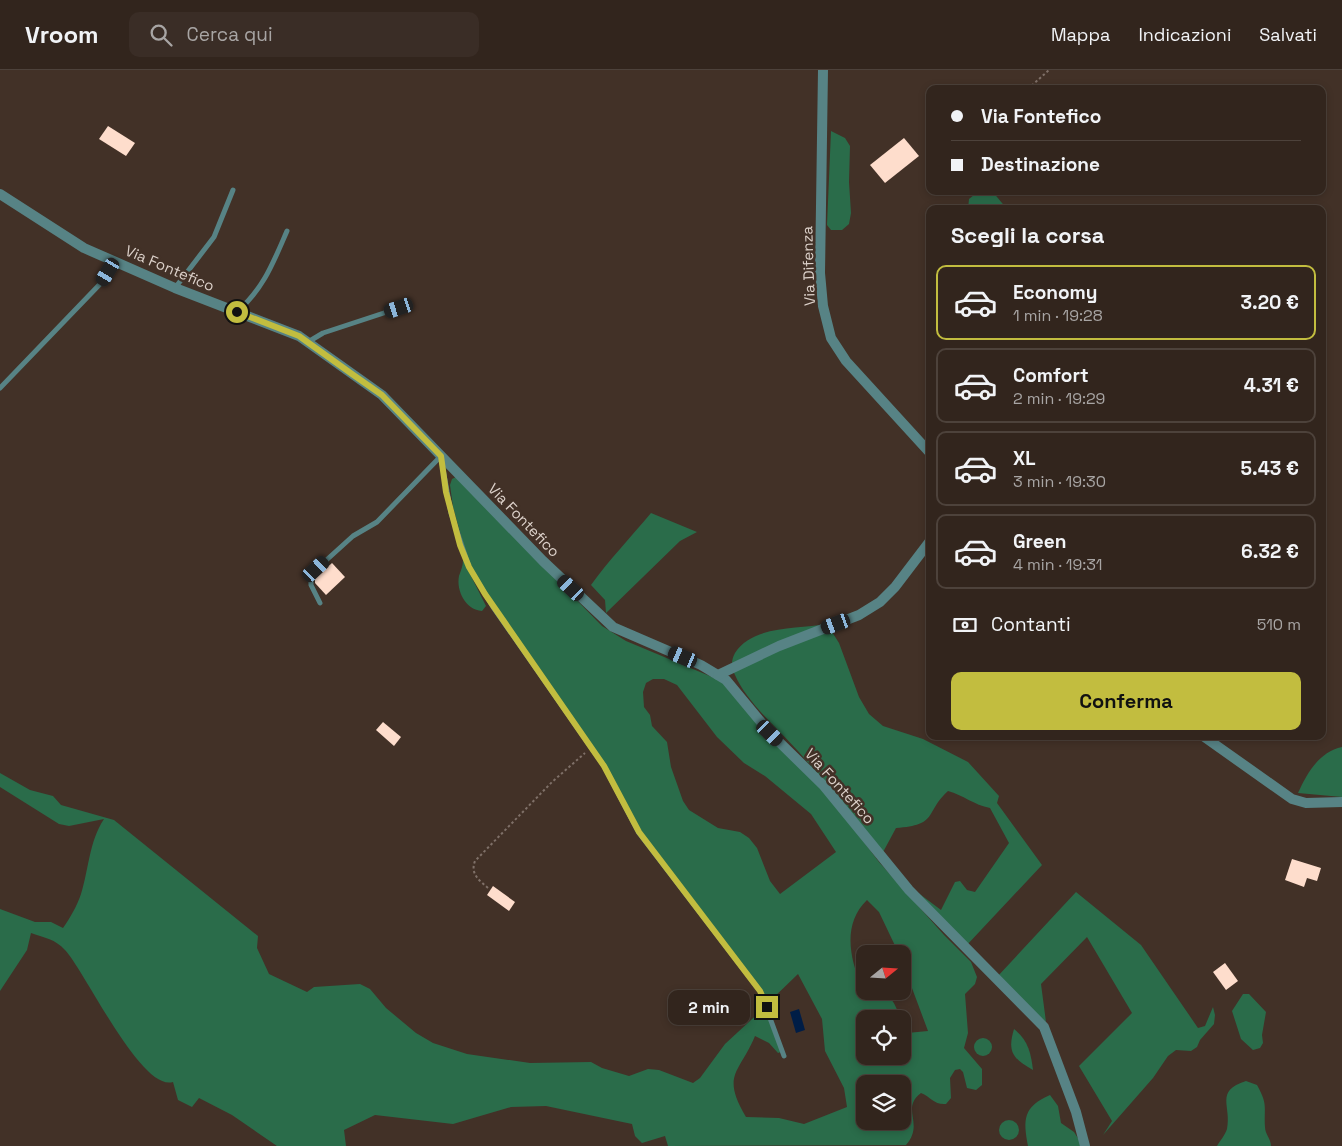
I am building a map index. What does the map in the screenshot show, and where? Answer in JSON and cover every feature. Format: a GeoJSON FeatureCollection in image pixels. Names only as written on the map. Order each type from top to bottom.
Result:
{"type":"FeatureCollection","features":[{"type":"Feature","properties":{"kind":"street","name":"Via Difenza"},"geometry":{"type":"LineString","coordinates":[[823,70],[820,273],[823,306],[831,338],[846,361],[926,449]]}},
{"type":"Feature","properties":{"kind":"street","name":"Via Fontefico"},"geometry":{"type":"LineString","coordinates":[[0,194],[84,248],[175,288],[299,336],[382,395],[542,561],[614,627],[701,665],[726,680],[770,733],[824,786],[908,890],[1044,1027],[1076,1112],[1085,1146]]}},
{"type":"Feature","properties":{"kind":"street"},"geometry":{"type":"LineString","coordinates":[[718,675],[779,646],[859,615],[880,602],[896,586],[926,546]]}},
{"type":"Feature","properties":{"kind":"street"},"geometry":{"type":"LineString","coordinates":[[1208,740],[1245,768],[1292,799],[1306,803],[1342,802]]}},
{"type":"Feature","properties":{"kind":"lane"},"geometry":{"type":"LineString","coordinates":[[175,288],[214,238],[233,190]]}},
{"type":"Feature","properties":{"kind":"lane"},"geometry":{"type":"LineString","coordinates":[[237,312],[252,298],[267,278],[287,231]]}},
{"type":"Feature","properties":{"kind":"lane"},"geometry":{"type":"LineString","coordinates":[[0,388],[102,282],[115,261]]}},
{"type":"Feature","properties":{"kind":"lane"},"geometry":{"type":"LineString","coordinates":[[307,342],[324,332],[399,308]]}},
{"type":"Feature","properties":{"kind":"lane"},"geometry":{"type":"LineString","coordinates":[[320,603],[311,585],[311,574],[353,536],[378,522],[441,456]]}},
{"type":"Feature","properties":{"kind":"lane"},"geometry":{"type":"LineString","coordinates":[[441,456],[450,506],[460,545],[469,567],[498,615],[604,766],[639,832],[760,991],[784,1056]]}},
{"type":"Feature","properties":{"kind":"path"},"geometry":{"type":"LineString","coordinates":[[1032,85],[1049,70]]}},
{"type":"Feature","properties":{"kind":"path"},"geometry":{"type":"LineString","coordinates":[[488,888],[473,872],[475,861],[552,782],[590,748]]}},
{"type":"Feature","properties":{"kind":"green space"},"geometry":{"type":"Polygon","coordinates":[[[831,131],[845,138],[850,146],[849,182],[851,213],[849,224],[842,230],[831,230],[827,225],[831,131]]]}},
{"type":"Feature","properties":{"kind":"green space"},"geometry":{"type":"Polygon","coordinates":[[[974,195],[995,195],[1004,205],[968,205],[969,199],[974,195]]]}},
{"type":"Feature","properties":{"kind":"green space"},"geometry":{"type":"Polygon","coordinates":[[[456,477],[602,626],[626,641],[724,682],[828,795],[879,862],[944,935],[971,962],[977,977],[975,984],[965,994],[968,1033],[964,1048],[982,1069],[982,1085],[976,1090],[967,1088],[963,1072],[960,1069],[955,1070],[950,1078],[951,1098],[946,1104],[935,1102],[921,1093],[912,1105],[913,1130],[906,1145],[668,1146],[665,1136],[642,1143],[635,1136],[632,1124],[546,1106],[511,1107],[453,1124],[375,1115],[344,1130],[346,1146],[277,1146],[232,1115],[199,1098],[192,1107],[178,1100],[173,1082],[160,1080],[145,1069],[114,1028],[74,962],[65,950],[54,941],[31,933],[27,950],[0,991],[0,909],[35,922],[51,922],[63,928],[79,898],[92,846],[104,819],[69,826],[59,824],[0,787],[0,773],[30,790],[53,796],[61,805],[114,820],[258,936],[257,948],[269,974],[307,992],[314,987],[360,984],[370,989],[386,1008],[416,1033],[433,1043],[467,1054],[530,1063],[591,1062],[602,1068],[629,1076],[648,1069],[659,1070],[693,1083],[700,1078],[725,1044],[764,1008],[781,1052],[778,1053],[769,1043],[755,1036],[735,1075],[734,1082],[735,1092],[746,1117],[779,1118],[804,1124],[847,1107],[844,1088],[825,1051],[822,1019],[798,974],[769,1002],[712,924],[644,837],[604,765],[540,674],[470,568],[453,507],[450,485],[452,479],[456,477]],[[653,679],[646,683],[643,692],[644,707],[650,715],[652,726],[667,742],[671,767],[683,801],[689,810],[718,828],[740,832],[749,838],[757,848],[770,881],[780,894],[836,852],[811,814],[765,776],[744,763],[717,737],[677,685],[664,679],[653,679]]]}},
{"type":"Feature","properties":{"kind":"green space"},"geometry":{"type":"Polygon","coordinates":[[[651,513],[697,532],[680,541],[606,613],[605,600],[591,585],[651,513]]]}},
{"type":"Feature","properties":{"kind":"green space"},"geometry":{"type":"Polygon","coordinates":[[[463,560],[486,606],[482,611],[471,607],[463,599],[458,582],[463,560]]]}},
{"type":"Feature","properties":{"kind":"green space"},"geometry":{"type":"Polygon","coordinates":[[[827,624],[839,643],[859,697],[869,714],[883,726],[923,739],[968,762],[999,796],[997,803],[1042,865],[966,946],[913,889],[941,910],[955,882],[960,881],[967,890],[975,892],[1009,843],[990,808],[948,791],[925,821],[919,824],[896,828],[882,854],[809,763],[754,705],[740,685],[734,672],[732,664],[735,653],[753,637],[777,630],[827,624]]]}},
{"type":"Feature","properties":{"kind":"green space"},"geometry":{"type":"Polygon","coordinates":[[[1342,747],[1342,797],[1298,793],[1305,778],[1320,758],[1342,747]]]}},
{"type":"Feature","properties":{"kind":"green space"},"geometry":{"type":"Polygon","coordinates":[[[1076,892],[1141,945],[1198,1028],[1205,1026],[1213,1007],[1215,1015],[1214,1024],[1200,1040],[1197,1047],[1191,1051],[1176,1050],[1168,1056],[1153,1078],[1103,1135],[1112,1121],[1079,1066],[1132,1013],[1087,937],[1041,984],[1046,1022],[997,977],[1076,892]]]}},
{"type":"Feature","properties":{"kind":"green space"},"geometry":{"type":"Polygon","coordinates":[[[1243,994],[1249,994],[1266,1012],[1262,1035],[1263,1043],[1260,1048],[1253,1050],[1241,1039],[1232,1011],[1243,994]]]}},
{"type":"Feature","properties":{"kind":"green space"},"geometry":{"type":"Polygon","coordinates":[[[1014,1029],[1023,1038],[1028,1047],[1033,1070],[1013,1054],[1011,1044],[1014,1029]]]}},
{"type":"Feature","properties":{"kind":"green space"},"geometry":{"type":"Polygon","coordinates":[[[983,1038],[989,1041],[992,1047],[989,1053],[983,1056],[977,1053],[974,1047],[977,1041],[983,1038]]]}},
{"type":"Feature","properties":{"kind":"green space"},"geometry":{"type":"Polygon","coordinates":[[[1246,1081],[1257,1085],[1263,1097],[1265,1130],[1271,1146],[1217,1146],[1227,1129],[1227,1095],[1230,1089],[1246,1081]]]}},
{"type":"Feature","properties":{"kind":"green space"},"geometry":{"type":"Polygon","coordinates":[[[1050,1095],[1058,1106],[1061,1123],[1074,1132],[1083,1146],[1028,1146],[1027,1115],[1034,1104],[1050,1095]]]}},
{"type":"Feature","properties":{"kind":"green space"},"geometry":{"type":"Polygon","coordinates":[[[1009,1120],[1016,1123],[1019,1130],[1016,1137],[1009,1140],[1002,1137],[999,1130],[1002,1123],[1009,1120]]]}},
{"type":"Feature","properties":{"kind":"water"},"geometry":{"type":"Polygon","coordinates":[[[799,1009],[805,1030],[796,1033],[790,1012],[799,1009]]]}},
{"type":"Feature","properties":{"kind":"building"},"geometry":{"type":"Polygon","coordinates":[[[108,126],[135,143],[126,156],[99,139],[108,126]]]}},
{"type":"Feature","properties":{"kind":"building"},"geometry":{"type":"Polygon","coordinates":[[[904,138],[919,156],[885,183],[870,165],[904,138]]]}},
{"type":"Feature","properties":{"kind":"building"},"geometry":{"type":"Polygon","coordinates":[[[332,563],[345,577],[326,595],[315,583],[315,578],[332,563]]]}},
{"type":"Feature","properties":{"kind":"building"},"geometry":{"type":"Polygon","coordinates":[[[383,722],[401,737],[394,746],[376,730],[383,722]]]}},
{"type":"Feature","properties":{"kind":"building"},"geometry":{"type":"Polygon","coordinates":[[[1292,859],[1321,868],[1317,881],[1307,878],[1304,887],[1285,880],[1292,859]]]}},
{"type":"Feature","properties":{"kind":"building"},"geometry":{"type":"Polygon","coordinates":[[[493,886],[515,902],[509,911],[487,895],[493,886]]]}},
{"type":"Feature","properties":{"kind":"building"},"geometry":{"type":"Polygon","coordinates":[[[1225,963],[1238,981],[1226,990],[1213,972],[1225,963]]]}},
{"type":"Feature","properties":{"kind":"route"},"geometry":{"type":"LineString","coordinates":[[237,312],[299,336],[382,395],[441,456],[446,492],[460,545],[469,567],[537,673],[604,766],[639,832],[760,991],[767,1007]]}}]}
